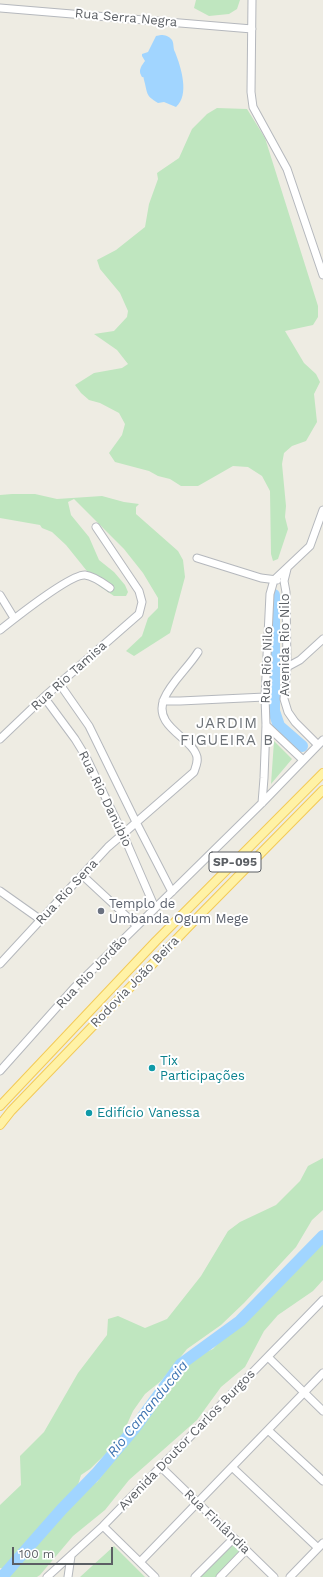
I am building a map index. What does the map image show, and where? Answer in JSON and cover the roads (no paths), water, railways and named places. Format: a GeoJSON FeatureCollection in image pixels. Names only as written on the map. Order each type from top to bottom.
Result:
{"type":"FeatureCollection","features":[{"type":"Feature","properties":{"kind":"main road","name":"Rodovia João Beira"},"geometry":{"type":"LineString","coordinates":[[0,1106],[152,946],[323,773]]}},
{"type":"Feature","properties":{"kind":"main road","name":"Rodovia João Beira"},"geometry":{"type":"LineString","coordinates":[[0,1125],[11,1111],[194,921],[323,790]]}},
{"type":"Feature","properties":{"kind":"street"},"geometry":{"type":"LineString","coordinates":[[252,0],[251,92],[253,106],[287,168],[323,275]]}},
{"type":"Feature","properties":{"kind":"street","name":"Rua Serra Negra"},"geometry":{"type":"LineString","coordinates":[[0,8],[252,29]]}},
{"type":"Feature","properties":{"kind":"street"},"geometry":{"type":"LineString","coordinates":[[274,580],[310,546],[321,529],[323,510]]}},
{"type":"Feature","properties":{"kind":"street","name":"Rua Rio Tamisa"},"geometry":{"type":"LineString","coordinates":[[0,740],[60,683],[139,614],[142,602],[139,591],[96,527]]}},
{"type":"Feature","properties":{"kind":"street"},"geometry":{"type":"LineString","coordinates":[[197,558],[261,578],[274,580],[284,581],[287,569]]}},
{"type":"Feature","properties":{"kind":"street"},"geometry":{"type":"LineString","coordinates":[[0,630],[14,618],[78,576],[86,575],[96,579],[110,588]]}},
{"type":"Feature","properties":{"kind":"street","name":"Rua Rio Nilo"},"geometry":{"type":"LineString","coordinates":[[262,803],[270,594],[274,580]]}},
{"type":"Feature","properties":{"kind":"street","name":"Avenida Rio Nilo"},"geometry":{"type":"LineString","coordinates":[[284,581],[286,592],[287,667],[284,700],[288,712],[294,722],[320,742]]}},
{"type":"Feature","properties":{"kind":"street"},"geometry":{"type":"LineString","coordinates":[[0,595],[14,618]]}},
{"type":"Feature","properties":{"kind":"street"},"geometry":{"type":"LineString","coordinates":[[287,667],[300,660],[323,639]]}},
{"type":"Feature","properties":{"kind":"street"},"geometry":{"type":"LineString","coordinates":[[198,652],[163,700],[180,701],[265,697]]}},
{"type":"Feature","properties":{"kind":"street","name":"Rua Rio Danúbio"},"geometry":{"type":"LineString","coordinates":[[60,683],[89,726],[136,824],[172,892]]}},
{"type":"Feature","properties":{"kind":"street","name":"Rua Rio Danúbio"},"geometry":{"type":"LineString","coordinates":[[44,698],[75,739],[82,751],[123,834],[155,908]]}},
{"type":"Feature","properties":{"kind":"street","name":"Rua Rio Sena"},"geometry":{"type":"LineString","coordinates":[[0,964],[108,847],[194,772],[198,762],[196,754],[194,750],[172,731],[163,712],[163,700]]}},
{"type":"Feature","properties":{"kind":"street"},"geometry":{"type":"LineString","coordinates":[[266,725],[303,760]]}},
{"type":"Feature","properties":{"kind":"street","name":"Rua Rio Jordão"},"geometry":{"type":"LineString","coordinates":[[0,1072],[74,988],[262,803],[320,742]]}},
{"type":"Feature","properties":{"kind":"street"},"geometry":{"type":"LineString","coordinates":[[82,875],[137,926]]}},
{"type":"Feature","properties":{"kind":"street"},"geometry":{"type":"LineString","coordinates":[[0,891],[41,920]]}},
{"type":"Feature","properties":{"kind":"street","name":"Avenida Doutor Carlos Burgos"},"geometry":{"type":"LineString","coordinates":[[47,1577],[103,1526],[323,1300]]}},
{"type":"Feature","properties":{"kind":"street"},"geometry":{"type":"LineString","coordinates":[[268,1357],[323,1411]]}},
{"type":"Feature","properties":{"kind":"street"},"geometry":{"type":"LineString","coordinates":[[140,1562],[323,1373]]}},
{"type":"Feature","properties":{"kind":"street"},"geometry":{"type":"LineString","coordinates":[[268,1430],[323,1481]]}},
{"type":"Feature","properties":{"kind":"street"},"geometry":{"type":"LineString","coordinates":[[232,1466],[320,1546],[290,1577]]}},
{"type":"Feature","properties":{"kind":"street","name":"Rua Finlândia"},"geometry":{"type":"LineString","coordinates":[[161,1467],[274,1577]]}},
{"type":"Feature","properties":{"kind":"street"},"geometry":{"type":"LineString","coordinates":[[103,1526],[155,1577]]}},
{"type":"Feature","properties":{"kind":"street"},"geometry":{"type":"LineString","coordinates":[[195,1577],[234,1538]]}},
{"type":"Feature","properties":{"kind":"street"},"geometry":{"type":"LineString","coordinates":[[220,1577],[246,1550]]}},
{"type":"Feature","properties":{"kind":"street"},"geometry":{"type":"LineString","coordinates":[[68,1577],[71,1555]]}},
{"type":"Feature","properties":{"kind":"water"},"geometry":{"type":"Polygon","coordinates":[[[156,36],[167,36],[172,40],[174,51],[182,73],[183,95],[176,107],[164,102],[158,103],[151,98],[140,73],[145,61],[142,54],[148,52],[156,36]]]}},
{"type":"Feature","properties":{"kind":"waterway"},"geometry":{"type":"LineString","coordinates":[[274,595],[274,711],[279,726],[302,746]]}},
{"type":"Feature","properties":{"kind":"waterway","name":"Rio Camanducaia"},"geometry":{"type":"LineString","coordinates":[[2,1577],[62,1509],[96,1474],[134,1429],[181,1364],[240,1321],[323,1236]]}},
{"type":"Feature","properties":{"kind":"place","name":"Templo de Umbanda Ogum Mege"},"geometry":{"type":"Point","coordinates":[101,911]}},
{"type":"Feature","properties":{"kind":"place","name":"Tix Participações"},"geometry":{"type":"Point","coordinates":[152,1068]}},
{"type":"Feature","properties":{"kind":"place","name":"Edifício Vanessa"},"geometry":{"type":"Point","coordinates":[89,1113]}},
{"type":"Feature","properties":{"kind":"district","name":"JARDIM FIGUEIRA B"},"geometry":{"type":"Point","coordinates":[227,732]}}]}
